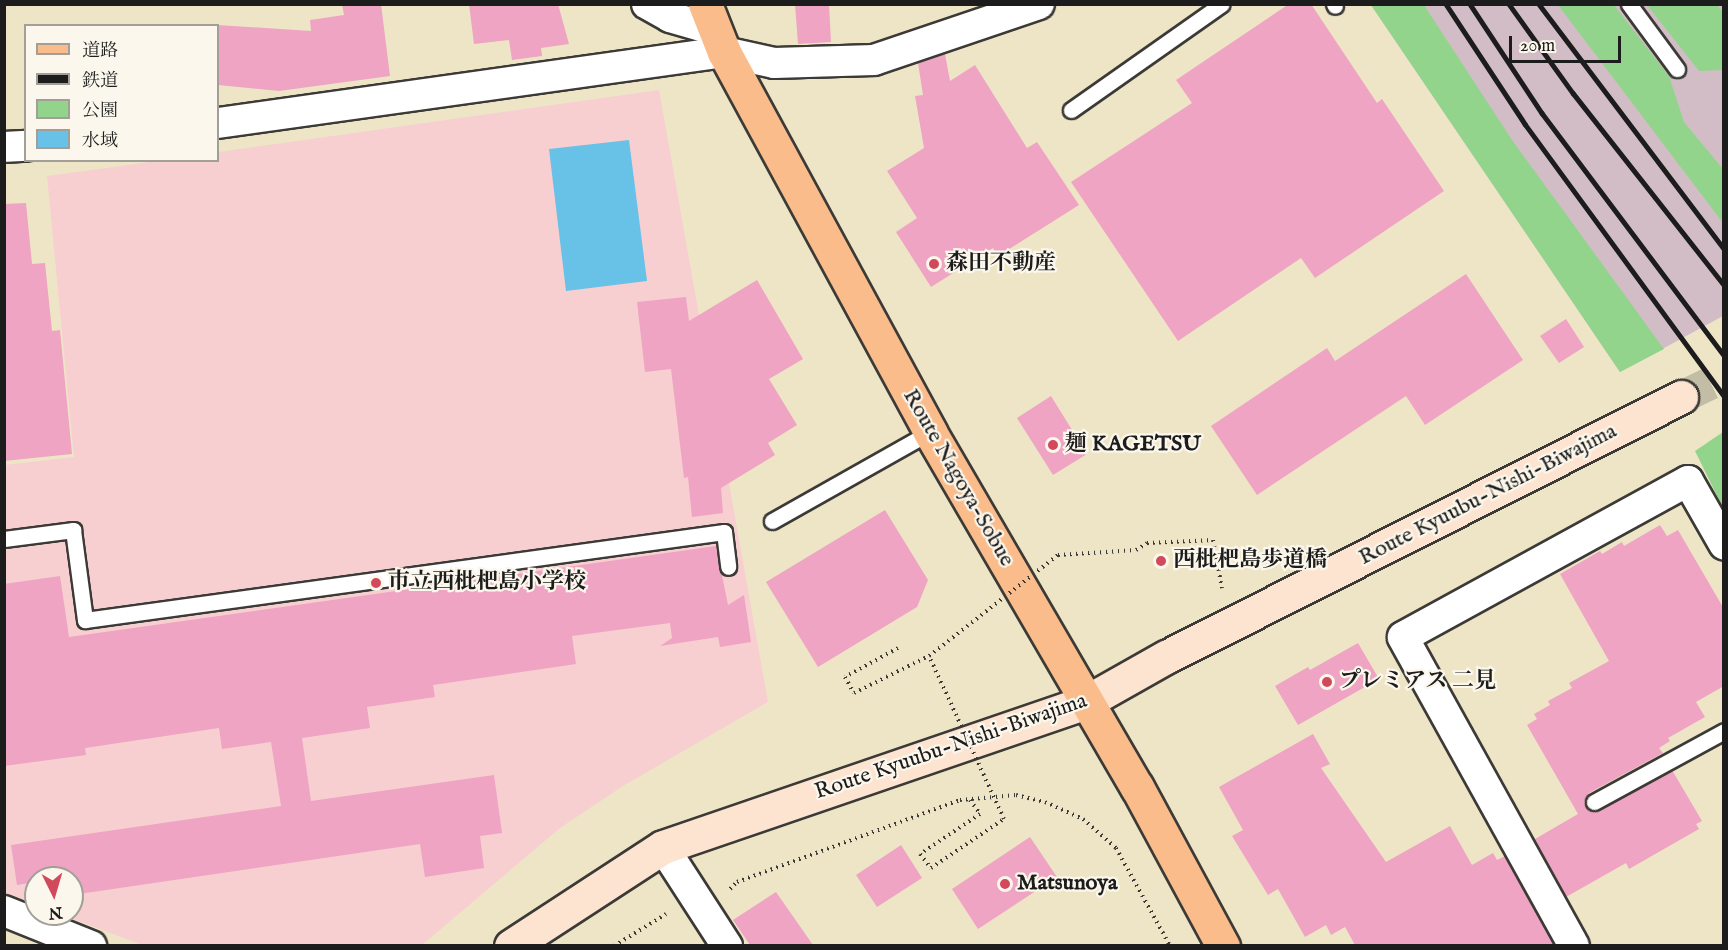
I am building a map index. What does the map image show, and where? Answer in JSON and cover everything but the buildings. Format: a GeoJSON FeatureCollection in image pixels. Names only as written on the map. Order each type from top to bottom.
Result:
{"type":"FeatureCollection","features":[{"type":"Feature","properties":{"kind":"main road","name":"Route Nagoya-Sobue"},"geometry":{"type":"LineString","coordinates":[[715,29],[930,432],[1137,787],[1223,945]]}},
{"type":"Feature","properties":{"kind":"main road","name":"Route Kyuubu-Nishi-Biwajima"},"geometry":{"type":"LineString","coordinates":[[511,945],[663,847],[1086,702],[1176,652],[1681,397]]}},
{"type":"Feature","properties":{"kind":"street"},"geometry":{"type":"LineString","coordinates":[[647,4],[670,17],[715,29],[774,63],[874,60],[1039,4]]}},
{"type":"Feature","properties":{"kind":"street"},"geometry":{"type":"LineString","coordinates":[[219,123],[715,29]]}},
{"type":"Feature","properties":{"kind":"street"},"geometry":{"type":"LineString","coordinates":[[4,147],[24,146]]}},
{"type":"Feature","properties":{"kind":"street"},"geometry":{"type":"LineString","coordinates":[[1574,945],[1403,637],[1688,481],[1724,544]]}},
{"type":"Feature","properties":{"kind":"street"},"geometry":{"type":"LineString","coordinates":[[663,847],[727,945]]}},
{"type":"Feature","properties":{"kind":"street"},"geometry":{"type":"LineString","coordinates":[[4,911],[90,945]]}},
{"type":"Feature","properties":{"kind":"lane"},"geometry":{"type":"LineString","coordinates":[[1071,110],[1222,4]]}},
{"type":"Feature","properties":{"kind":"lane"},"geometry":{"type":"LineString","coordinates":[[1629,4],[1677,69]]}},
{"type":"Feature","properties":{"kind":"lane"},"geometry":{"type":"LineString","coordinates":[[772,520],[930,432]]}},
{"type":"Feature","properties":{"kind":"lane"},"geometry":{"type":"LineString","coordinates":[[4,539],[73,530],[85,620],[724,532],[728,567]]}},
{"type":"Feature","properties":{"kind":"lane"},"geometry":{"type":"LineString","coordinates":[[1594,802],[1724,730]]}},
{"type":"Feature","properties":{"kind":"path"},"geometry":{"type":"LineString","coordinates":[[898,648],[845,677],[854,693],[929,656],[1058,555],[1136,550],[1147,543],[1213,540],[1223,592]]}},
{"type":"Feature","properties":{"kind":"path"},"geometry":{"type":"LineString","coordinates":[[929,656],[1004,819],[930,868],[920,854],[980,814],[970,800]]}},
{"type":"Feature","properties":{"kind":"path"},"geometry":{"type":"LineString","coordinates":[[614,945],[666,914],[718,900],[737,882],[960,800],[1016,795],[1045,802],[1083,819],[1116,848],[1170,945]]}},
{"type":"Feature","properties":{"kind":"shaded area"},"geometry":{"type":"Polygon","coordinates":[[[1371,5],[1723,5],[1723,316],[1620,372],[1371,5]]]}},
{"type":"Feature","properties":{"kind":"shaded area","name":"市立西枇杷島小学校"},"geometry":{"type":"Polygon","coordinates":[[[659,90],[768,702],[623,786],[560,828],[422,945],[142,945],[84,923],[84,866],[24,866],[24,900],[5,892],[4,465],[74,457],[47,176],[150,162],[219,162],[219,152],[659,90]]]}},
{"type":"Feature","properties":{"kind":"green space"},"geometry":{"type":"Polygon","coordinates":[[[1371,5],[1424,5],[1512,140],[1664,349],[1620,372],[1371,5]]]}},
{"type":"Feature","properties":{"kind":"green space"},"geometry":{"type":"Polygon","coordinates":[[[1558,5],[1614,5],[1669,76],[1684,122],[1723,169],[1723,223],[1558,5]]]}},
{"type":"Feature","properties":{"kind":"green space"},"geometry":{"type":"Polygon","coordinates":[[[1647,5],[1717,5],[1723,12],[1723,70],[1699,71],[1647,5]]]}},
{"type":"Feature","properties":{"kind":"green space"},"geometry":{"type":"Polygon","coordinates":[[[1723,432],[1723,508],[1695,451],[1723,432]]]}},
{"type":"Feature","properties":{"kind":"water"},"geometry":{"type":"Polygon","coordinates":[[[629,140],[647,281],[566,291],[549,149],[629,140]]]}},
{"type":"Feature","properties":{"kind":"tunnel"},"geometry":{"type":"LineString","coordinates":[[1681,397],[1724,376]]}},
{"type":"Feature","properties":{"kind":"railway"},"geometry":{"type":"LineString","coordinates":[[1446,4],[1525,124],[1724,396]]}},
{"type":"Feature","properties":{"kind":"railway"},"geometry":{"type":"LineString","coordinates":[[1470,4],[1542,113],[1724,355]]}},
{"type":"Feature","properties":{"kind":"railway"},"geometry":{"type":"LineString","coordinates":[[1509,4],[1573,93],[1724,285]]}},
{"type":"Feature","properties":{"kind":"railway"},"geometry":{"type":"LineString","coordinates":[[1539,4],[1724,249]]}},
{"type":"Feature","properties":{"kind":"place","name":"森田不動産"},"geometry":{"type":"Point","coordinates":[934,264]}},
{"type":"Feature","properties":{"kind":"place","name":"麺 KAGETSU"},"geometry":{"type":"Point","coordinates":[1053,445]}},
{"type":"Feature","properties":{"kind":"place","name":"西枇杷島歩道橋"},"geometry":{"type":"Point","coordinates":[1161,561]}},
{"type":"Feature","properties":{"kind":"place","name":"市立西枇杷島小学校"},"geometry":{"type":"Point","coordinates":[376,583]}},
{"type":"Feature","properties":{"kind":"place","name":"プレミアス 二見"},"geometry":{"type":"Point","coordinates":[1327,682]}},
{"type":"Feature","properties":{"kind":"place","name":"Matsunoya"},"geometry":{"type":"Point","coordinates":[1005,884]}}]}
